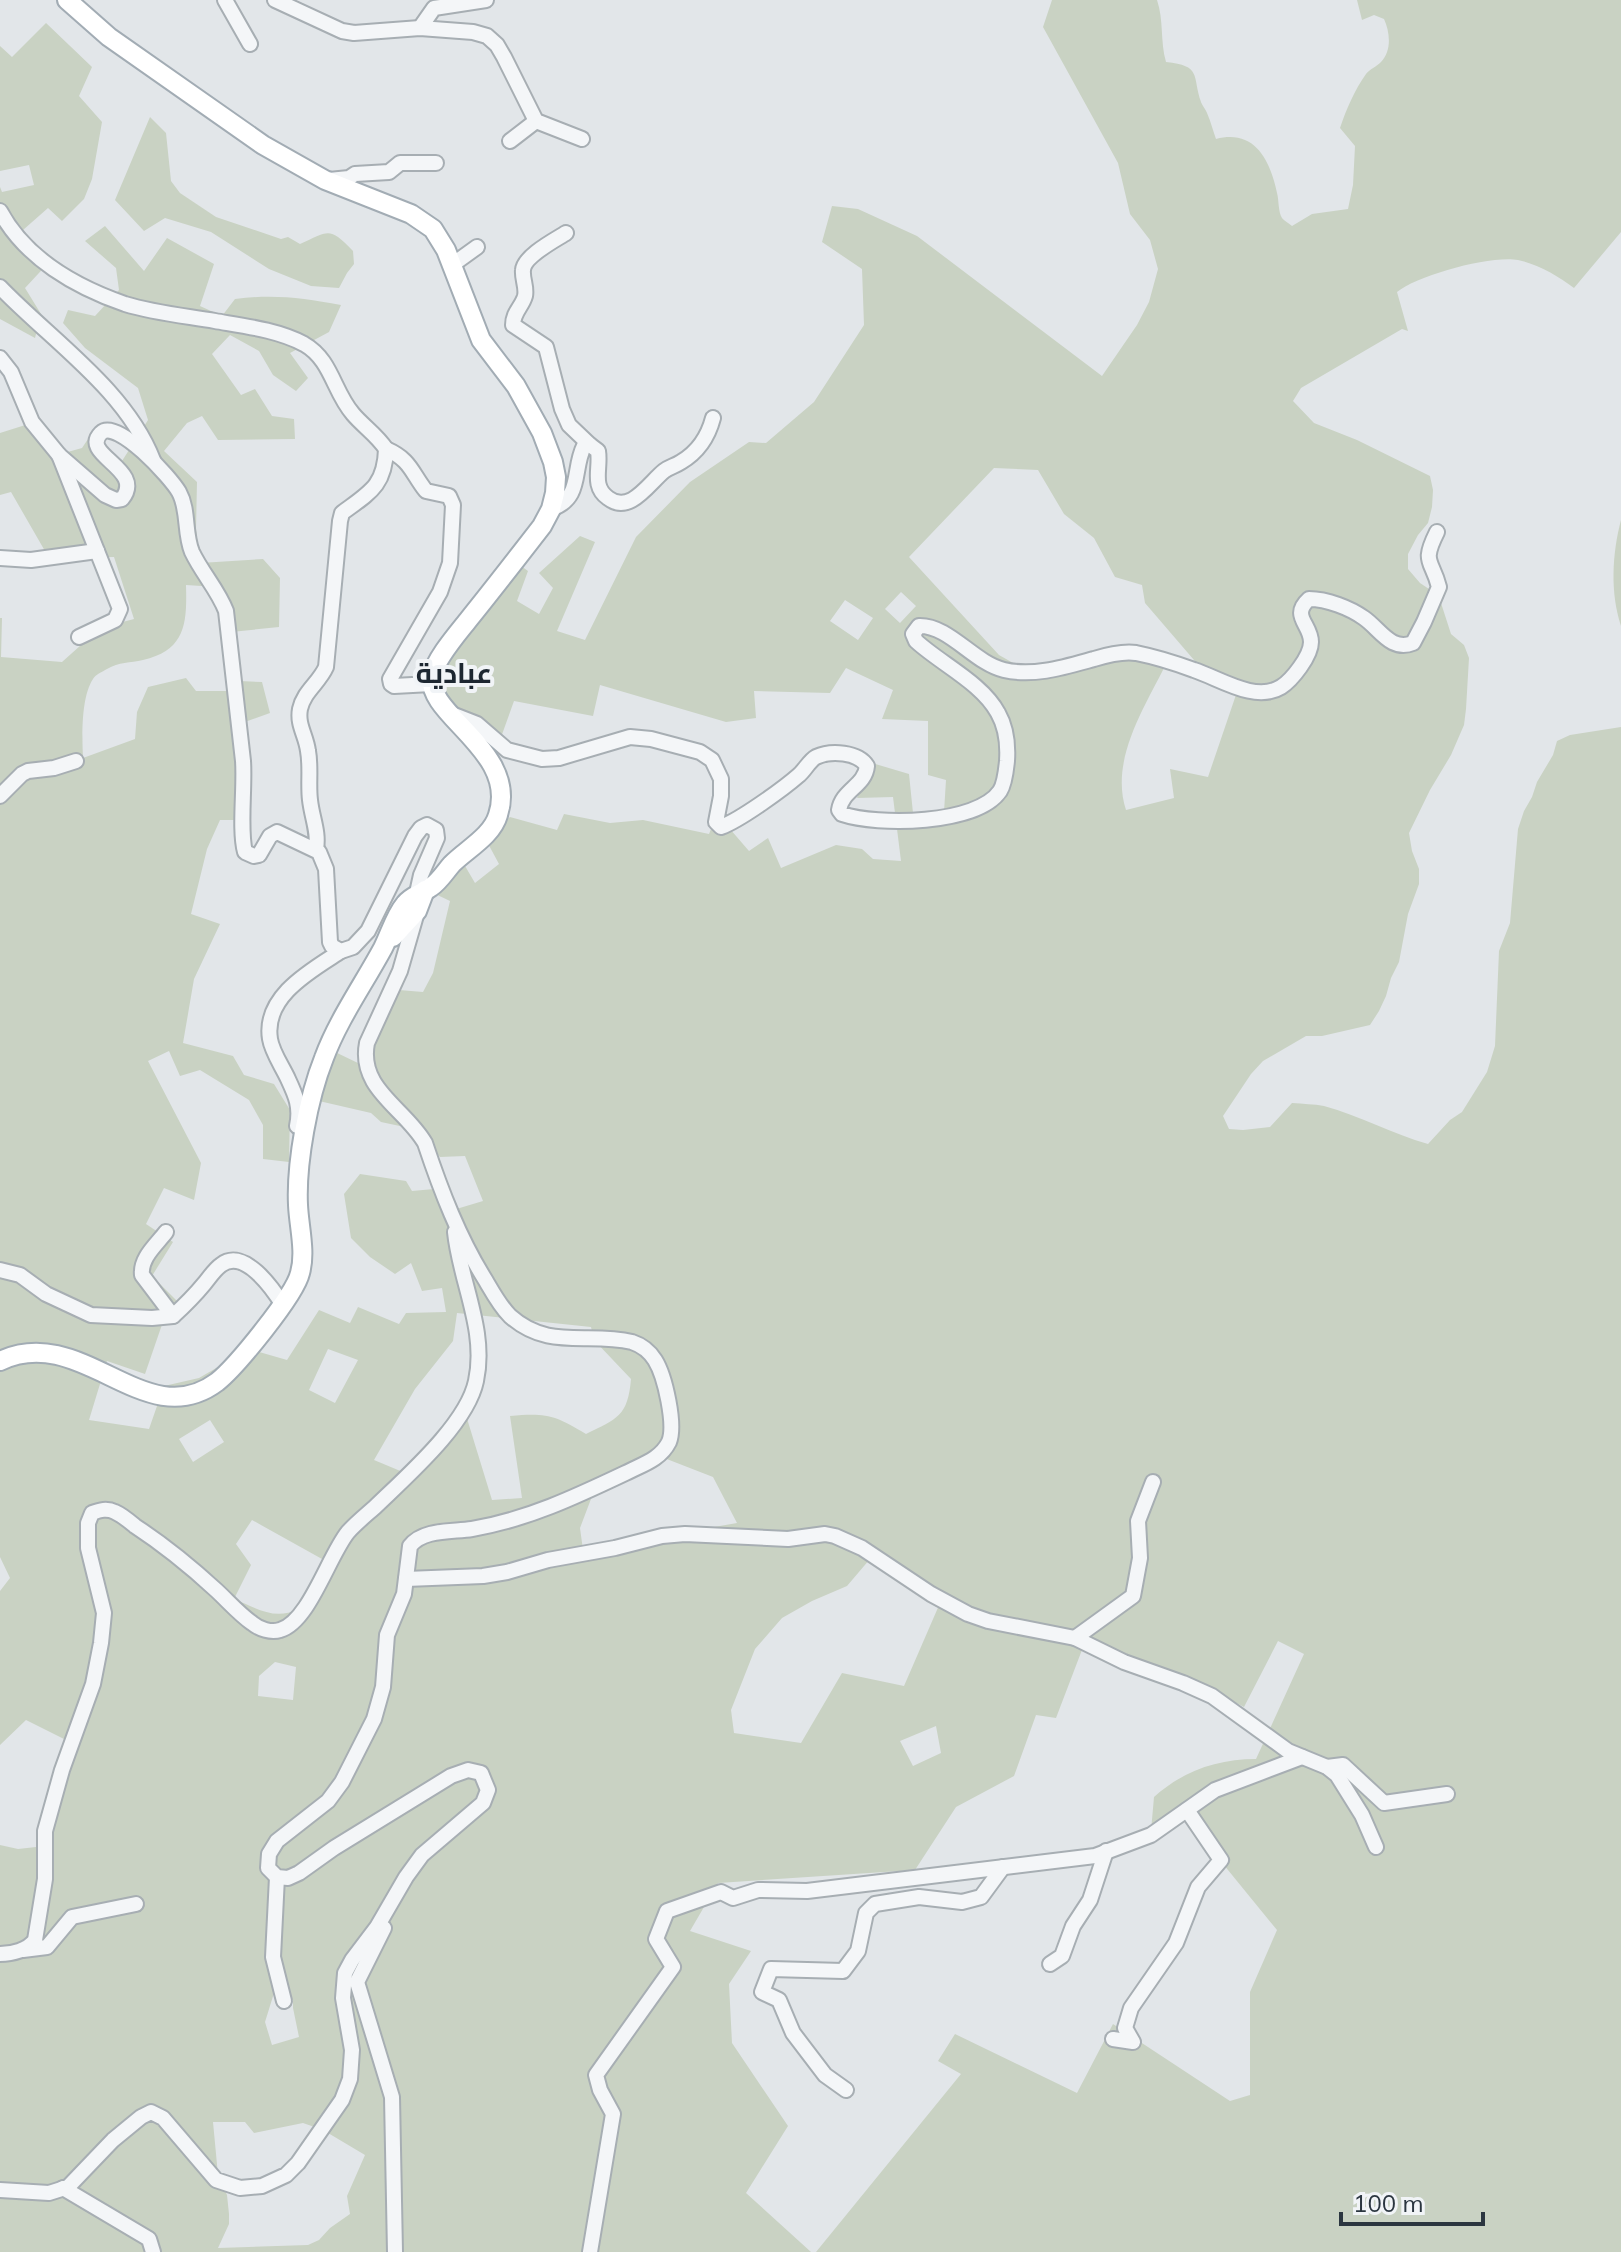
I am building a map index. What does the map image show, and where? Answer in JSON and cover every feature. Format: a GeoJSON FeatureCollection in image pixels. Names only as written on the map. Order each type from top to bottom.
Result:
{"type":"FeatureCollection","features":[{"type":"Feature","properties":{"kind":"main road"},"geometry":{"type":"LineString","coordinates":[[0,1361],[32,1352],[54,1353],[147,1393],[165,1397],[184,1396],[202,1391],[218,1381],[294,1289],[302,1265],[298,1169],[325,1055],[385,945],[402,907],[420,898],[432,887],[453,863],[489,831],[498,816],[501,789],[492,765],[469,733],[437,700],[431,684],[432,675],[447,649],[542,526],[551,509],[556,477],[542,433],[516,386],[481,340],[442,240],[423,221],[325,180],[263,145],[109,37],[67,0]]}},
{"type":"Feature","properties":{"kind":"street"},"geometry":{"type":"LineString","coordinates":[[225,0],[250,44]]}},
{"type":"Feature","properties":{"kind":"street"},"geometry":{"type":"LineString","coordinates":[[275,0],[342,31],[354,33],[420,28],[487,36],[504,57],[536,121],[582,139]]}},
{"type":"Feature","properties":{"kind":"street"},"geometry":{"type":"LineString","coordinates":[[420,28],[434,8],[486,0]]}},
{"type":"Feature","properties":{"kind":"street"},"geometry":{"type":"LineString","coordinates":[[510,141],[536,121]]}},
{"type":"Feature","properties":{"kind":"street"},"geometry":{"type":"LineString","coordinates":[[325,180],[389,172],[400,163],[436,163]]}},
{"type":"Feature","properties":{"kind":"street"},"geometry":{"type":"LineString","coordinates":[[0,211],[20,240],[43,261],[93,291],[126,304],[271,332],[303,343],[317,353],[328,367],[348,407],[386,449],[398,454],[410,465],[426,491],[449,496],[453,505],[450,563],[440,592],[390,679],[394,686],[431,684]]}},
{"type":"Feature","properties":{"kind":"street"},"geometry":{"type":"LineString","coordinates":[[566,233],[525,262],[526,293],[514,314],[513,325],[546,347],[569,425],[595,447],[599,457],[597,480],[601,491],[619,503],[631,501],[662,472],[698,449],[710,431],[713,418]]}},
{"type":"Feature","properties":{"kind":"street"},"geometry":{"type":"LineString","coordinates":[[452,265],[477,247]]}},
{"type":"Feature","properties":{"kind":"street"},"geometry":{"type":"LineString","coordinates":[[0,287],[123,408],[146,443],[153,460]]}},
{"type":"Feature","properties":{"kind":"street"},"geometry":{"type":"LineString","coordinates":[[0,358],[11,372],[32,422],[59,455],[105,495],[116,500],[125,496],[128,481],[97,446],[102,432],[114,430],[153,460],[179,493],[188,543],[226,611],[243,761],[244,849],[251,855],[259,855],[270,836],[277,832],[316,849],[326,869],[330,942],[341,951]]}},
{"type":"Feature","properties":{"kind":"street"},"geometry":{"type":"LineString","coordinates":[[551,509],[567,501],[572,493],[579,456],[584,446],[590,445]]}},
{"type":"Feature","properties":{"kind":"street"},"geometry":{"type":"LineString","coordinates":[[316,849],[318,835],[310,798],[308,752],[301,730],[300,711],[308,690],[326,667],[342,513],[362,501],[375,488],[383,473],[386,449]]}},
{"type":"Feature","properties":{"kind":"street"},"geometry":{"type":"LineString","coordinates":[[59,455],[117,601],[119,615],[115,620],[79,637]]}},
{"type":"Feature","properties":{"kind":"street"},"geometry":{"type":"LineString","coordinates":[[449,712],[477,724],[507,750],[542,759],[559,758],[630,737],[651,739],[700,752],[712,760],[721,779],[716,822],[721,827],[788,784],[814,758],[832,754],[856,757],[867,766],[864,779],[842,799],[839,810],[842,814],[863,819],[927,820],[983,806],[1000,791],[1007,752],[1001,718],[996,709],[980,691],[916,641],[913,634],[919,626],[941,632],[989,665],[1005,670],[1041,672],[1133,652],[1198,671],[1235,688],[1269,691],[1290,681],[1310,648],[1311,640],[1301,615],[1302,605],[1309,599],[1318,599],[1355,613],[1397,646],[1413,643],[1439,587],[1429,565],[1437,532]]}},
{"type":"Feature","properties":{"kind":"street"},"geometry":{"type":"LineString","coordinates":[[0,558],[31,560],[97,551]]}},
{"type":"Feature","properties":{"kind":"street"},"geometry":{"type":"LineString","coordinates":[[0,796],[28,771],[76,761]]}},
{"type":"Feature","properties":{"kind":"street"},"geometry":{"type":"LineString","coordinates":[[0,2190],[49,2193],[68,2187],[113,2140],[151,2112],[163,2118],[216,2180],[240,2188],[262,2186],[286,2175],[298,2163],[342,2100],[350,2079],[352,2050],[343,1998],[345,1973],[422,1855],[483,1803],[488,1790],[481,1773],[468,1770],[451,1776],[299,1873],[288,1878],[277,1877],[268,1868],[269,1854],[277,1841],[328,1801],[342,1782],[374,1719],[383,1687],[387,1635],[404,1594],[410,1546],[420,1537],[484,1526],[550,1508],[655,1458],[669,1442],[672,1427],[658,1367],[648,1352],[631,1342],[556,1338],[530,1330],[499,1303],[454,1222],[425,1143],[418,1131],[374,1084],[365,1065],[367,1043],[400,971],[420,898],[421,875],[437,838],[436,830],[431,826],[421,828],[415,836],[368,931],[353,947],[341,951],[296,980],[276,1007],[270,1025],[270,1040],[298,1099],[300,1112],[295,1137],[301,1149]]}},
{"type":"Feature","properties":{"kind":"street"},"geometry":{"type":"LineString","coordinates":[[19,1951],[32,1944],[38,1932],[45,1879],[45,1831],[62,1770],[93,1684],[101,1643],[104,1613],[88,1548],[88,1523],[92,1513],[102,1509],[115,1512],[143,1530],[215,1588],[250,1623],[263,1629],[280,1630],[296,1621],[349,1531],[406,1477],[462,1416],[471,1399],[477,1379],[478,1337],[470,1294],[459,1263],[454,1222]]}},
{"type":"Feature","properties":{"kind":"street"},"geometry":{"type":"LineString","coordinates":[[166,1232],[144,1261],[142,1275],[173,1316]]}},
{"type":"Feature","properties":{"kind":"street"},"geometry":{"type":"LineString","coordinates":[[0,1270],[20,1275],[46,1294],[91,1315],[152,1318],[173,1316],[222,1263],[233,1261],[248,1265],[262,1276],[283,1305]]}},
{"type":"Feature","properties":{"kind":"street"},"geometry":{"type":"LineString","coordinates":[[1075,1638],[1133,1596],[1140,1558],[1138,1521],[1153,1482]]}},
{"type":"Feature","properties":{"kind":"street"},"geometry":{"type":"LineString","coordinates":[[406,1579],[507,1572],[556,1558],[662,1536],[685,1534],[788,1539],[825,1534],[848,1540],[968,1614],[988,1621],[1075,1638],[1124,1662],[1212,1696],[1288,1751],[1327,1767],[1337,1775],[1362,1815],[1376,1847]]}},
{"type":"Feature","properties":{"kind":"street"},"geometry":{"type":"LineString","coordinates":[[590,2252],[613,2114],[596,2075],[673,1967],[656,1939],[667,1911],[721,1892],[733,1898],[758,1890],[807,1891],[1095,1856],[1151,1835],[1215,1790],[1302,1757]]}},
{"type":"Feature","properties":{"kind":"street"},"geometry":{"type":"LineString","coordinates":[[1327,1767],[1343,1765],[1384,1803],[1447,1794]]}},
{"type":"Feature","properties":{"kind":"street"},"geometry":{"type":"LineString","coordinates":[[1113,2039],[1133,2042],[1125,2028],[1131,2008],[1176,1943],[1198,1887],[1221,1860],[1187,1810]]}},
{"type":"Feature","properties":{"kind":"street"},"geometry":{"type":"LineString","coordinates":[[1050,1964],[1062,1956],[1073,1926],[1090,1900],[1106,1851]]}},
{"type":"Feature","properties":{"kind":"street"},"geometry":{"type":"LineString","coordinates":[[846,2090],[825,2075],[793,2033],[779,2000],[762,1992],[771,1969],[843,1971],[858,1951],[866,1913],[875,1904],[919,1897],[962,1902],[981,1897],[1003,1867]]}},
{"type":"Feature","properties":{"kind":"street"},"geometry":{"type":"LineString","coordinates":[[277,1877],[273,1957],[284,2001]]}},
{"type":"Feature","properties":{"kind":"street"},"geometry":{"type":"LineString","coordinates":[[391,1903],[393,1910],[357,1982],[392,2097],[395,2252]]}},
{"type":"Feature","properties":{"kind":"street"},"geometry":{"type":"LineString","coordinates":[[0,1954],[47,1947],[72,1917],[136,1904]]}},
{"type":"Feature","properties":{"kind":"street"},"geometry":{"type":"LineString","coordinates":[[63,2188],[149,2239],[153,2252]]}},
{"type":"Feature","properties":{"kind":"green space"},"geometry":{"type":"Polygon","coordinates":[[[1052,0],[1157,0],[1166,62],[1185,66],[1194,73],[1201,102],[1216,139],[1230,137],[1251,143],[1265,159],[1274,181],[1281,215],[1292,226],[1312,214],[1348,209],[1355,146],[1340,128],[1358,86],[1368,72],[1385,58],[1389,41],[1384,19],[1374,15],[1362,20],[1357,0],[1621,0],[1621,232],[1574,288],[1540,267],[1506,259],[1455,268],[1407,286],[1397,292],[1408,331],[1402,329],[1301,388],[1293,401],[1314,423],[1357,440],[1430,476],[1432,507],[1428,523],[1408,554],[1408,569],[1441,603],[1451,634],[1464,645],[1469,658],[1466,709],[1464,725],[1451,755],[1409,833],[1419,869],[1419,884],[1408,914],[1399,962],[1379,1011],[1370,1025],[1322,1036],[1306,1036],[1263,1061],[1223,1116],[1229,1129],[1270,1127],[1292,1103],[1320,1105],[1428,1144],[1462,1112],[1487,1072],[1495,1046],[1499,951],[1510,923],[1518,829],[1524,811],[1557,741],[1570,735],[1621,727],[1621,2252],[816,2252],[961,2074],[938,2061],[955,2034],[1077,2093],[1113,2024],[1230,2101],[1250,2095],[1250,1992],[1277,1930],[1197,1832],[1189,1816],[1151,1831],[1154,1797],[1165,1788],[1201,1768],[1228,1761],[1256,1759],[1304,1654],[1278,1641],[1244,1707],[1208,1688],[1085,1642],[1056,1718],[1036,1715],[1014,1776],[956,1807],[915,1870],[718,1883],[690,1931],[751,1951],[729,1984],[732,2043],[788,2126],[746,2193],[811,2252],[0,2252],[0,1845],[18,1849],[45,1846],[70,1742],[26,1720],[0,1745],[0,1591],[10,1578],[0,1557],[0,618],[1,657],[62,662],[100,628],[134,619],[114,557],[49,558],[11,492],[0,495],[0,433],[38,421],[64,453],[82,448],[88,439],[122,461],[148,420],[138,388],[85,348],[63,323],[68,310],[95,316],[119,290],[116,268],[85,241],[105,226],[144,271],[167,238],[214,264],[200,306],[222,316],[235,299],[288,298],[341,305],[329,332],[290,353],[308,378],[296,391],[273,375],[259,351],[230,335],[212,354],[241,395],[255,389],[272,416],[294,419],[295,439],[218,440],[202,416],[187,423],[164,451],[197,482],[196,529],[200,563],[263,559],[280,578],[279,627],[231,632],[217,587],[186,585],[184,623],[176,642],[157,655],[116,665],[97,674],[89,687],[84,706],[83,758],[135,739],[137,712],[148,687],[186,678],[196,691],[238,691],[239,681],[262,682],[270,713],[239,724],[246,820],[220,820],[207,849],[191,914],[220,924],[194,979],[183,1043],[233,1056],[244,1075],[274,1084],[290,1110],[289,1162],[263,1159],[263,1125],[249,1100],[200,1070],[180,1076],[169,1051],[148,1061],[201,1163],[194,1200],[164,1188],[146,1224],[173,1242],[152,1276],[186,1310],[167,1310],[145,1374],[107,1361],[89,1420],[149,1429],[164,1386],[199,1378],[249,1349],[287,1360],[319,1310],[350,1323],[358,1307],[399,1324],[406,1313],[446,1312],[442,1288],[422,1291],[411,1263],[395,1274],[370,1257],[351,1238],[344,1194],[360,1174],[406,1181],[412,1191],[434,1189],[443,1213],[483,1201],[465,1156],[440,1157],[414,1129],[381,1122],[371,1113],[319,1101],[333,1051],[360,1064],[399,990],[423,992],[433,973],[450,901],[427,890],[458,854],[475,883],[499,864],[485,838],[510,817],[557,830],[564,814],[610,823],[643,820],[709,834],[717,814],[749,851],[768,838],[781,868],[836,845],[862,849],[873,859],[901,861],[893,797],[857,798],[872,763],[909,774],[913,813],[944,812],[946,780],[928,775],[928,721],[882,719],[893,690],[846,668],[830,693],[754,691],[756,718],[726,722],[600,685],[593,716],[514,701],[500,740],[455,707],[434,681],[514,561],[528,571],[517,601],[539,614],[553,588],[539,573],[580,536],[595,542],[557,631],[585,640],[636,537],[690,482],[749,442],[766,443],[814,402],[864,325],[862,269],[822,242],[832,206],[858,209],[917,236],[1102,376],[1137,325],[1149,302],[1158,269],[1150,240],[1130,214],[1118,163],[1043,27],[1052,0]],[[994,468],[909,557],[999,655],[1022,668],[1110,654],[1169,658],[1126,751],[1122,790],[1126,810],[1174,798],[1170,769],[1208,777],[1239,686],[1206,674],[1145,603],[1142,585],[1115,577],[1094,538],[1064,514],[1038,470],[994,468]],[[901,592],[885,609],[900,623],[916,606],[901,592]],[[845,600],[830,621],[858,640],[873,618],[845,600]],[[457,1313],[453,1341],[415,1389],[374,1460],[410,1475],[465,1412],[492,1500],[522,1498],[510,1416],[550,1417],[586,1434],[613,1420],[624,1409],[631,1379],[594,1340],[591,1327],[457,1313]],[[328,1349],[309,1390],[335,1403],[358,1360],[328,1349]],[[210,1420],[179,1439],[193,1462],[224,1442],[210,1420]],[[659,1456],[615,1469],[594,1491],[580,1528],[583,1550],[737,1523],[713,1477],[659,1456]],[[252,1520],[236,1544],[251,1565],[234,1599],[266,1612],[281,1614],[298,1609],[331,1564],[252,1520]],[[870,1559],[847,1586],[782,1618],[755,1649],[731,1710],[734,1733],[801,1743],[842,1673],[904,1686],[940,1603],[870,1559]],[[275,1662],[259,1676],[258,1696],[293,1700],[296,1667],[275,1662]],[[936,1726],[900,1741],[913,1766],[941,1753],[936,1726]],[[274,1993],[265,2022],[272,2045],[299,2037],[293,2000],[274,1993]],[[213,2122],[218,2175],[227,2195],[229,2224],[218,2248],[308,2245],[319,2240],[350,2214],[347,2196],[365,2155],[323,2130],[303,2123],[254,2133],[245,2122],[213,2122]]]}},
{"type":"Feature","properties":{"kind":"green space"},"geometry":{"type":"Polygon","coordinates":[[[46,23],[92,67],[79,96],[102,122],[92,179],[84,199],[62,221],[48,208],[23,230],[51,260],[25,288],[41,314],[35,338],[0,319],[0,187],[2,192],[34,185],[29,165],[0,171],[0,46],[12,57],[46,23]]]}},
{"type":"Feature","properties":{"kind":"green space"},"geometry":{"type":"Polygon","coordinates":[[[150,117],[166,133],[171,181],[180,193],[216,217],[281,239],[288,237],[300,244],[328,233],[345,243],[353,251],[354,264],[339,288],[311,286],[269,269],[211,232],[165,218],[144,231],[115,200],[150,117]]]}},
{"type":"Feature","properties":{"kind":"green space"},"geometry":{"type":"Polygon","coordinates":[[[1621,520],[1621,626],[1615,600],[1614,573],[1621,520]]]}},
{"type":"Feature","properties":{"kind":"district","name":"عبادية"},"geometry":{"type":"Point","coordinates":[454,673]}}]}
